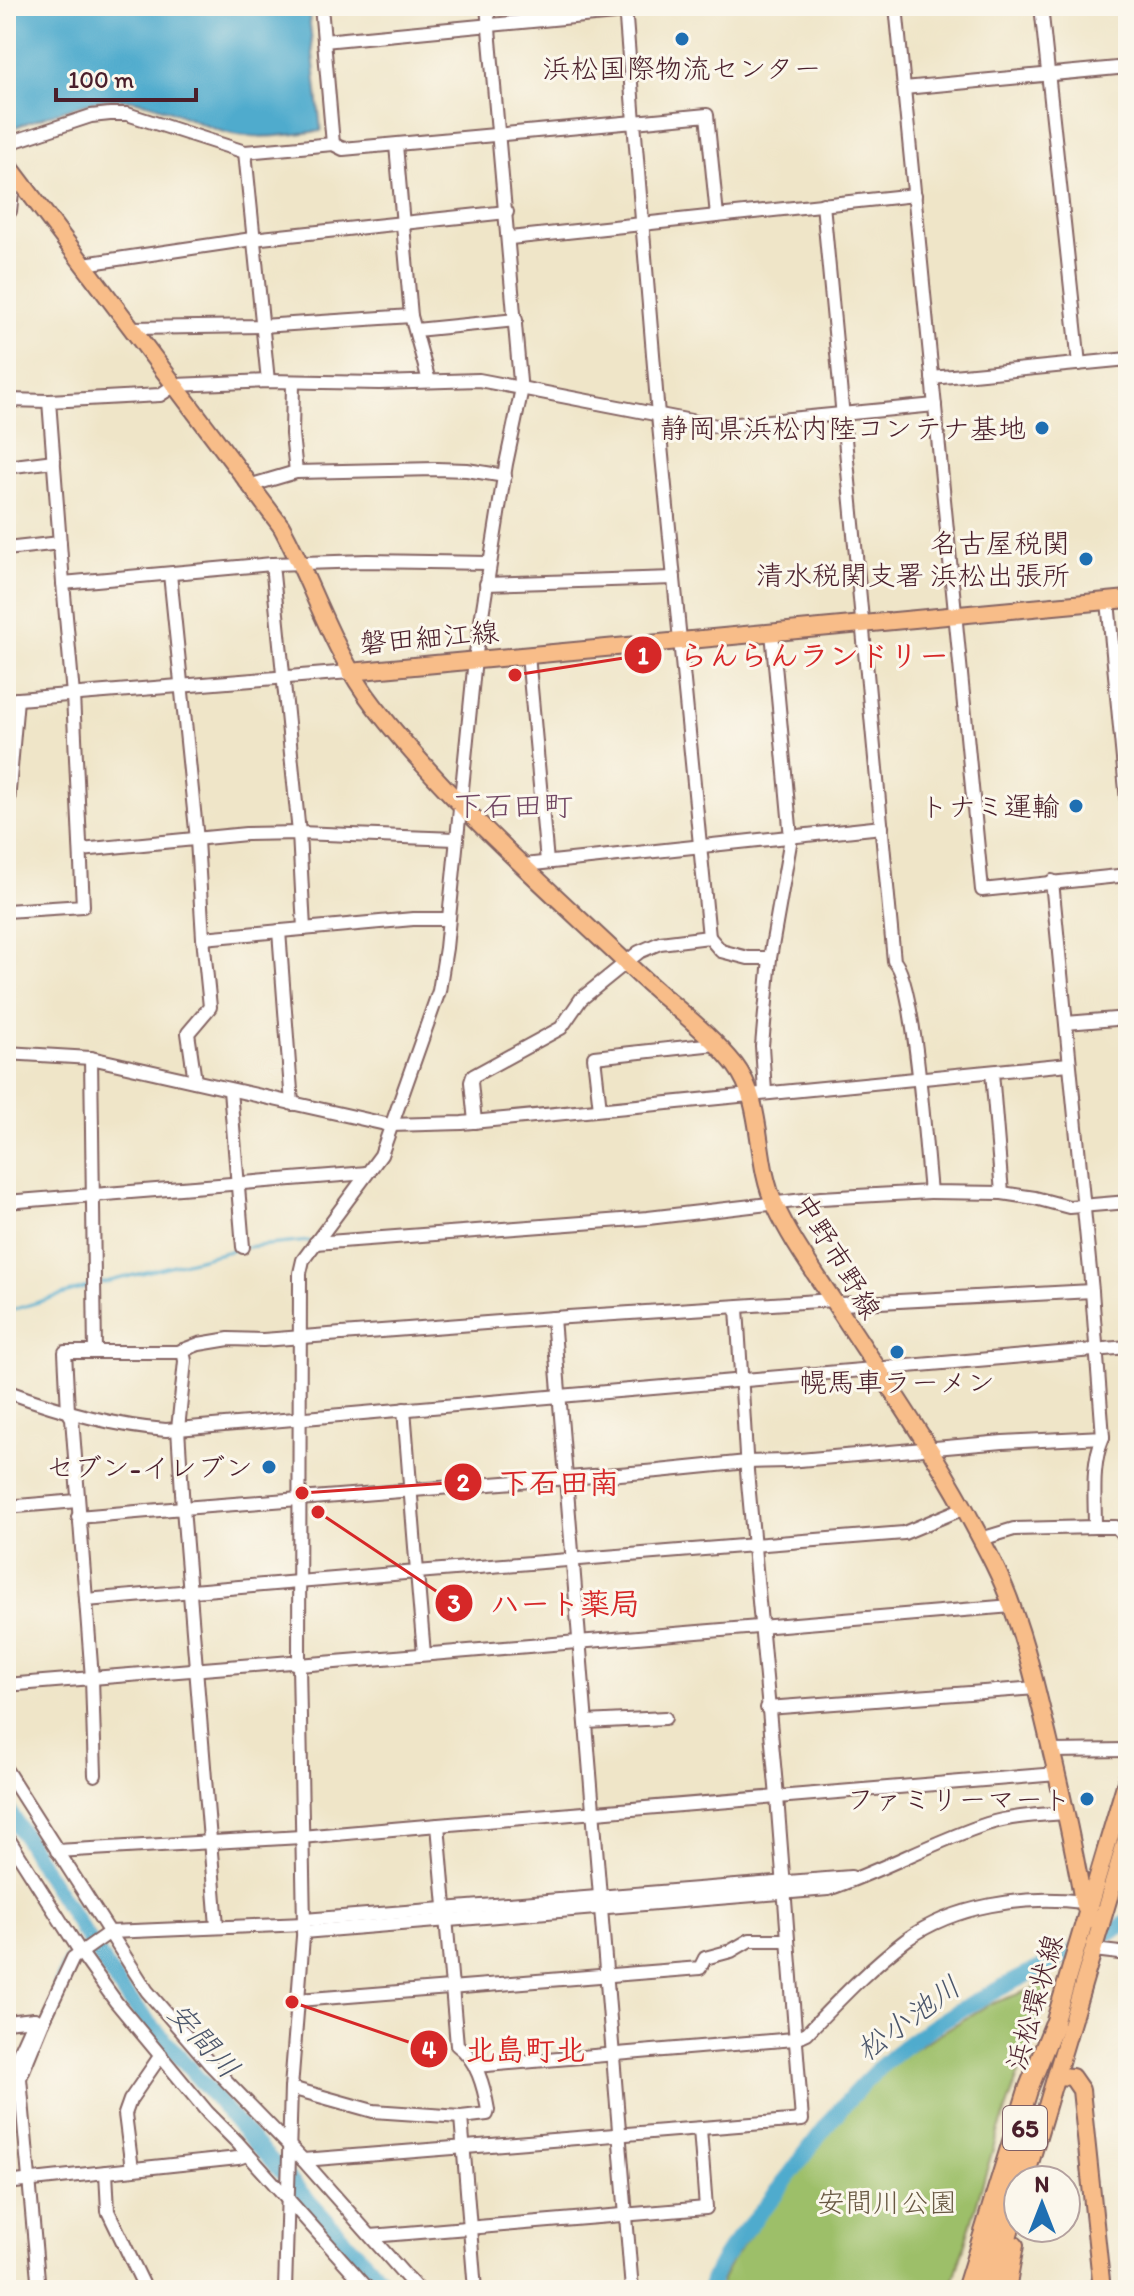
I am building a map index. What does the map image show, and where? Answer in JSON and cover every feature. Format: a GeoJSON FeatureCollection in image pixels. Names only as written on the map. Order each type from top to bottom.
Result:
{"type":"FeatureCollection","features":[{"type":"Feature","properties":{"kind":"highway"},"geometry":{"type":"LineString","coordinates":[[966,2290],[1029,2087],[1054,2025]]}},
{"type":"Feature","properties":{"kind":"main road","name":"磐田細江線"},"geometry":{"type":"LineString","coordinates":[[10,167],[281,526],[302,564],[331,637],[350,672],[1128,599]]}},
{"type":"Feature","properties":{"kind":"main road","name":"中野市野線"},"geometry":{"type":"LineString","coordinates":[[350,672],[376,709],[459,802],[715,1044],[758,1093],[762,1156],[774,1203],[799,1250],[878,1369],[964,1508],[1012,1606],[1057,1774],[1085,1907]]}},
{"type":"Feature","properties":{"kind":"main road","name":"浜松環状線"},"geometry":{"type":"LineString","coordinates":[[977,2290],[1080,1938],[1085,1907],[1128,1775]]}},
{"type":"Feature","properties":{"kind":"main road","name":"浜松環状線"},"geometry":{"type":"LineString","coordinates":[[1029,2164],[1128,1833]]}},
{"type":"Feature","properties":{"kind":"main road"},"geometry":{"type":"LineString","coordinates":[[1085,1907],[1101,1926]]}},
{"type":"Feature","properties":{"kind":"main road"},"geometry":{"type":"LineString","coordinates":[[1057,2076],[1072,2077],[1077,2082],[1083,2107],[1102,2290]]}},
{"type":"Feature","properties":{"kind":"main road"},"geometry":{"type":"LineString","coordinates":[[993,2290],[1006,2244]]}},
{"type":"Feature","properties":{"kind":"main road"},"geometry":{"type":"LineString","coordinates":[[1007,2290],[1015,2244]]}},
{"type":"Feature","properties":{"kind":"street"},"geometry":{"type":"LineString","coordinates":[[321,6],[333,144]]}},
{"type":"Feature","properties":{"kind":"street"},"geometry":{"type":"LineString","coordinates":[[285,2290],[291,2088],[304,1925],[299,1665],[300,1273],[303,1260],[381,1155],[439,991],[475,659],[489,563],[522,387],[487,6]]}},
{"type":"Feature","properties":{"kind":"street"},"geometry":{"type":"LineString","coordinates":[[896,6],[982,890],[1128,875]]}},
{"type":"Feature","properties":{"kind":"street"},"geometry":{"type":"LineString","coordinates":[[1041,6],[1079,364]]}},
{"type":"Feature","properties":{"kind":"street"},"geometry":{"type":"LineString","coordinates":[[324,41],[625,9],[658,415],[709,937],[721,951],[748,958],[770,958]]}},
{"type":"Feature","properties":{"kind":"street"},"geometry":{"type":"LineString","coordinates":[[904,88],[1128,67]]}},
{"type":"Feature","properties":{"kind":"street"},"geometry":{"type":"LineString","coordinates":[[6,144],[97,114],[127,114],[245,152],[333,144],[343,149],[396,145],[707,115],[717,216]]}},
{"type":"Feature","properties":{"kind":"street"},"geometry":{"type":"LineString","coordinates":[[396,145],[411,316],[429,381]]}},
{"type":"Feature","properties":{"kind":"street"},"geometry":{"type":"LineString","coordinates":[[245,152],[268,381]]}},
{"type":"Feature","properties":{"kind":"street"},"geometry":{"type":"LineString","coordinates":[[6,216],[10,211],[10,167]]}},
{"type":"Feature","properties":{"kind":"street"},"geometry":{"type":"LineString","coordinates":[[510,238],[915,195]]}},
{"type":"Feature","properties":{"kind":"street"},"geometry":{"type":"LineString","coordinates":[[823,204],[894,961],[900,966],[908,999],[930,1192]]}},
{"type":"Feature","properties":{"kind":"street"},"geometry":{"type":"LineString","coordinates":[[84,264],[252,239],[507,212]]}},
{"type":"Feature","properties":{"kind":"street"},"geometry":{"type":"LineString","coordinates":[[132,328],[262,326],[411,316]]}},
{"type":"Feature","properties":{"kind":"street"},"geometry":{"type":"LineString","coordinates":[[416,330],[516,320]]}},
{"type":"Feature","properties":{"kind":"street"},"geometry":{"type":"LineString","coordinates":[[932,378],[1128,359]]}},
{"type":"Feature","properties":{"kind":"street"},"geometry":{"type":"LineString","coordinates":[[6,400],[160,395],[175,385],[268,381],[479,380],[717,426],[935,405]]}},
{"type":"Feature","properties":{"kind":"street"},"geometry":{"type":"LineString","coordinates":[[293,383],[292,434],[296,472]]}},
{"type":"Feature","properties":{"kind":"street"},"geometry":{"type":"LineString","coordinates":[[6,911],[83,906],[73,695],[49,401]]}},
{"type":"Feature","properties":{"kind":"street"},"geometry":{"type":"LineString","coordinates":[[6,467],[54,461]]}},
{"type":"Feature","properties":{"kind":"street"},"geometry":{"type":"LineString","coordinates":[[252,485],[296,472],[436,469],[505,476]]}},
{"type":"Feature","properties":{"kind":"street"},"geometry":{"type":"LineString","coordinates":[[6,549],[60,543]]}},
{"type":"Feature","properties":{"kind":"street"},"geometry":{"type":"LineString","coordinates":[[63,583],[272,564],[367,561],[489,563]]}},
{"type":"Feature","properties":{"kind":"street"},"geometry":{"type":"LineString","coordinates":[[272,564],[299,833],[304,929]]}},
{"type":"Feature","properties":{"kind":"street"},"geometry":{"type":"LineString","coordinates":[[170,574],[197,840],[210,1007],[188,1033],[195,1081]]}},
{"type":"Feature","properties":{"kind":"street"},"geometry":{"type":"LineString","coordinates":[[486,584],[674,578]]}},
{"type":"Feature","properties":{"kind":"street"},"geometry":{"type":"LineString","coordinates":[[1108,601],[1128,812]]}},
{"type":"Feature","properties":{"kind":"street"},"geometry":{"type":"LineString","coordinates":[[758,1093],[770,958],[791,838],[772,632]]}},
{"type":"Feature","properties":{"kind":"street"},"geometry":{"type":"LineString","coordinates":[[528,655],[547,862]]}},
{"type":"Feature","properties":{"kind":"street"},"geometry":{"type":"LineString","coordinates":[[6,825],[12,700],[350,672]]}},
{"type":"Feature","properties":{"kind":"street"},"geometry":{"type":"LineString","coordinates":[[524,865],[882,827]]}},
{"type":"Feature","properties":{"kind":"street"},"geometry":{"type":"LineString","coordinates":[[81,850],[246,834],[456,839]]}},
{"type":"Feature","properties":{"kind":"street"},"geometry":{"type":"LineString","coordinates":[[1052,881],[1103,1437],[1097,1451],[1095,1469],[1095,1527]]}},
{"type":"Feature","properties":{"kind":"street"},"geometry":{"type":"LineString","coordinates":[[203,938],[413,919],[448,919]]}},
{"type":"Feature","properties":{"kind":"street"},"geometry":{"type":"LineString","coordinates":[[279,931],[292,1104]]}},
{"type":"Feature","properties":{"kind":"street"},"geometry":{"type":"LineString","coordinates":[[475,1122],[473,1076],[561,1028],[575,1004],[639,952],[660,943],[709,937]]}},
{"type":"Feature","properties":{"kind":"street"},"geometry":{"type":"LineString","coordinates":[[1066,1023],[1128,1018]]}},
{"type":"Feature","properties":{"kind":"street"},"geometry":{"type":"LineString","coordinates":[[600,1109],[594,1057],[715,1044]]}},
{"type":"Feature","properties":{"kind":"street"},"geometry":{"type":"LineString","coordinates":[[6,1053],[91,1058],[390,1125],[475,1122],[1069,1064]]}},
{"type":"Feature","properties":{"kind":"street"},"geometry":{"type":"LineString","coordinates":[[91,1058],[95,1352]]}},
{"type":"Feature","properties":{"kind":"street"},"geometry":{"type":"LineString","coordinates":[[992,1072],[1002,1193]]}},
{"type":"Feature","properties":{"kind":"street"},"geometry":{"type":"LineString","coordinates":[[230,1090],[243,1247]]}},
{"type":"Feature","properties":{"kind":"street"},"geometry":{"type":"LineString","coordinates":[[6,1202],[367,1173]]}},
{"type":"Feature","properties":{"kind":"street"},"geometry":{"type":"LineString","coordinates":[[315,1243],[648,1218],[774,1203],[930,1192],[1002,1193],[1069,1207],[1128,1202]]}},
{"type":"Feature","properties":{"kind":"street"},"geometry":{"type":"LineString","coordinates":[[95,1775],[92,1678],[65,1352],[183,1350],[229,1339],[298,1337],[833,1300],[841,1304],[1092,1291]]}},
{"type":"Feature","properties":{"kind":"street"},"geometry":{"type":"LineString","coordinates":[[303,2160],[802,2120],[737,1308]]}},
{"type":"Feature","properties":{"kind":"street"},"geometry":{"type":"LineString","coordinates":[[553,1318],[632,2290]]}},
{"type":"Feature","properties":{"kind":"street"},"geometry":{"type":"LineString","coordinates":[[6,1391],[68,1411],[139,1428],[178,1429],[1128,1347]]}},
{"type":"Feature","properties":{"kind":"street"},"geometry":{"type":"LineString","coordinates":[[183,1350],[185,1361],[178,1429],[217,1926]]}},
{"type":"Feature","properties":{"kind":"street"},"geometry":{"type":"LineString","coordinates":[[404,1409],[424,1654]]}},
{"type":"Feature","properties":{"kind":"street"},"geometry":{"type":"LineString","coordinates":[[78,1517],[747,1462],[1103,1437]]}},
{"type":"Feature","properties":{"kind":"street"},"geometry":{"type":"LineString","coordinates":[[6,1507],[77,1501]]}},
{"type":"Feature","properties":{"kind":"street"},"geometry":{"type":"LineString","coordinates":[[86,1600],[904,1533],[964,1508]]}},
{"type":"Feature","properties":{"kind":"street"},"geometry":{"type":"LineString","coordinates":[[981,1539],[1014,1529],[1116,1527],[1128,1539]]}},
{"type":"Feature","properties":{"kind":"street"},"geometry":{"type":"LineString","coordinates":[[1128,1586],[1128,1613]]}},
{"type":"Feature","properties":{"kind":"street"},"geometry":{"type":"LineString","coordinates":[[6,1685],[291,1662],[299,1665],[1012,1606]]}},
{"type":"Feature","properties":{"kind":"street"},"geometry":{"type":"LineString","coordinates":[[767,1708],[1036,1688]]}},
{"type":"Feature","properties":{"kind":"street"},"geometry":{"type":"LineString","coordinates":[[586,1722],[665,1718]]}},
{"type":"Feature","properties":{"kind":"street"},"geometry":{"type":"LineString","coordinates":[[1051,1751],[1128,1750]]}},
{"type":"Feature","properties":{"kind":"street"},"geometry":{"type":"LineString","coordinates":[[6,1770],[147,1991],[418,2290]]}},
{"type":"Feature","properties":{"kind":"street"},"geometry":{"type":"LineString","coordinates":[[57,1851],[301,1837],[1057,1774]]}},
{"type":"Feature","properties":{"kind":"street"},"geometry":{"type":"LineString","coordinates":[[77,1945],[108,1932],[304,1925],[783,1888],[828,1889],[868,1876],[903,1857],[989,1824],[1031,1815],[1066,1813]]}},
{"type":"Feature","properties":{"kind":"street"},"geometry":{"type":"LineString","coordinates":[[291,2088],[373,2111],[461,2117],[487,2114],[475,2066],[466,2051],[457,2045],[438,1825]]}},
{"type":"Feature","properties":{"kind":"street"},"geometry":{"type":"LineString","coordinates":[[6,1835],[116,2002],[208,2113],[369,2290]]}},
{"type":"Feature","properties":{"kind":"street"},"geometry":{"type":"LineString","coordinates":[[475,2066],[794,2039],[807,2033],[870,1970],[899,1946],[937,1923],[1013,1900],[1085,1907]]}},
{"type":"Feature","properties":{"kind":"street"},"geometry":{"type":"LineString","coordinates":[[298,2000],[700,1968],[705,1958],[731,1951],[750,1940],[787,1940]]}},
{"type":"Feature","properties":{"kind":"street"},"geometry":{"type":"LineString","coordinates":[[6,2081],[73,1958],[77,1945]]}},
{"type":"Feature","properties":{"kind":"street"},"geometry":{"type":"LineString","coordinates":[[1094,1949],[1128,1954]]}},
{"type":"Feature","properties":{"kind":"street"},"geometry":{"type":"LineString","coordinates":[[6,2022],[38,2020]]}},
{"type":"Feature","properties":{"kind":"street"},"geometry":{"type":"LineString","coordinates":[[38,2020],[20,2078],[39,2290]]}},
{"type":"Feature","properties":{"kind":"street"},"geometry":{"type":"LineString","coordinates":[[132,2169],[125,2114],[130,2100],[161,2055]]}},
{"type":"Feature","properties":{"kind":"street"},"geometry":{"type":"LineString","coordinates":[[461,2117],[475,2290]]}},
{"type":"Feature","properties":{"kind":"street"},"geometry":{"type":"LineString","coordinates":[[371,2236],[706,2208],[700,2129]]}},
{"type":"Feature","properties":{"kind":"street"},"geometry":{"type":"LineString","coordinates":[[6,2183],[247,2155]]}},
{"type":"Feature","properties":{"kind":"street"},"geometry":{"type":"LineString","coordinates":[[106,2172],[108,2211],[146,2290]]}},
{"type":"Feature","properties":{"kind":"green space","name":"安間川公園"},"geometry":{"type":"Polygon","coordinates":[[[1051,1982],[996,2139],[951,2290],[720,2290],[733,2258],[840,2117],[872,2082],[907,2053],[988,2005],[1051,1982]]]}},
{"type":"Feature","properties":{"kind":"water"},"geometry":{"type":"Polygon","coordinates":[[[6,6],[308,6],[321,131],[272,136],[236,135],[156,106],[112,99],[75,107],[6,130],[6,6]]]}},
{"type":"Feature","properties":{"kind":"waterway"},"geometry":{"type":"LineString","coordinates":[[246,1247],[309,1241]]}},
{"type":"Feature","properties":{"kind":"waterway"},"geometry":{"type":"LineString","coordinates":[[102,1283],[238,1249]]}},
{"type":"Feature","properties":{"kind":"waterway"},"geometry":{"type":"LineString","coordinates":[[6,1312],[87,1287]]}},
{"type":"Feature","properties":{"kind":"waterway","name":"安間川"},"geometry":{"type":"LineString","coordinates":[[6,1805],[124,1994],[253,2141],[391,2290]]}},
{"type":"Feature","properties":{"kind":"waterway"},"geometry":{"type":"LineString","coordinates":[[75,1934],[78,1922]]}},
{"type":"Feature","properties":{"kind":"waterway","name":"松小池川"},"geometry":{"type":"LineString","coordinates":[[709,2290],[727,2254],[832,2119],[859,2088],[901,2049],[963,2008],[1128,1922]]}},
{"type":"Feature","properties":{"kind":"waterway"},"geometry":{"type":"LineString","coordinates":[[54,1984],[71,1945]]}},
{"type":"Feature","properties":{"kind":"waterway"},"geometry":{"type":"LineString","coordinates":[[6,2105],[15,2083]]}},
{"type":"Feature","properties":{"kind":"place","name":"浜松国際物流センター"},"geometry":{"type":"Point","coordinates":[682,39]}},
{"type":"Feature","properties":{"kind":"place","name":"静岡県浜松内陸コンテナ基地"},"geometry":{"type":"Point","coordinates":[1042,428]}},
{"type":"Feature","properties":{"kind":"place","name":"名古屋税関 清水税関支署 浜松出張所"},"geometry":{"type":"Point","coordinates":[1086,559]}},
{"type":"Feature","properties":{"kind":"place","name":"らんらんランドリー"},"geometry":{"type":"Point","coordinates":[515,675]}},
{"type":"Feature","properties":{"kind":"place","name":"トナミ運輸"},"geometry":{"type":"Point","coordinates":[1076,806]}},
{"type":"Feature","properties":{"kind":"place","name":"幌馬車ラーメン"},"geometry":{"type":"Point","coordinates":[897,1352]}},
{"type":"Feature","properties":{"kind":"place","name":"セブン-イレブン"},"geometry":{"type":"Point","coordinates":[269,1467]}},
{"type":"Feature","properties":{"kind":"place","name":"下石田南"},"geometry":{"type":"Point","coordinates":[302,1493]}},
{"type":"Feature","properties":{"kind":"place","name":"ハート薬局"},"geometry":{"type":"Point","coordinates":[318,1512]}},
{"type":"Feature","properties":{"kind":"place","name":"ファミリーマート"},"geometry":{"type":"Point","coordinates":[1087,1799]}},
{"type":"Feature","properties":{"kind":"place","name":"北島町北"},"geometry":{"type":"Point","coordinates":[292,2002]}},
{"type":"Feature","properties":{"kind":"district","name":"下石田町"},"geometry":{"type":"Point","coordinates":[513,805]}}]}
